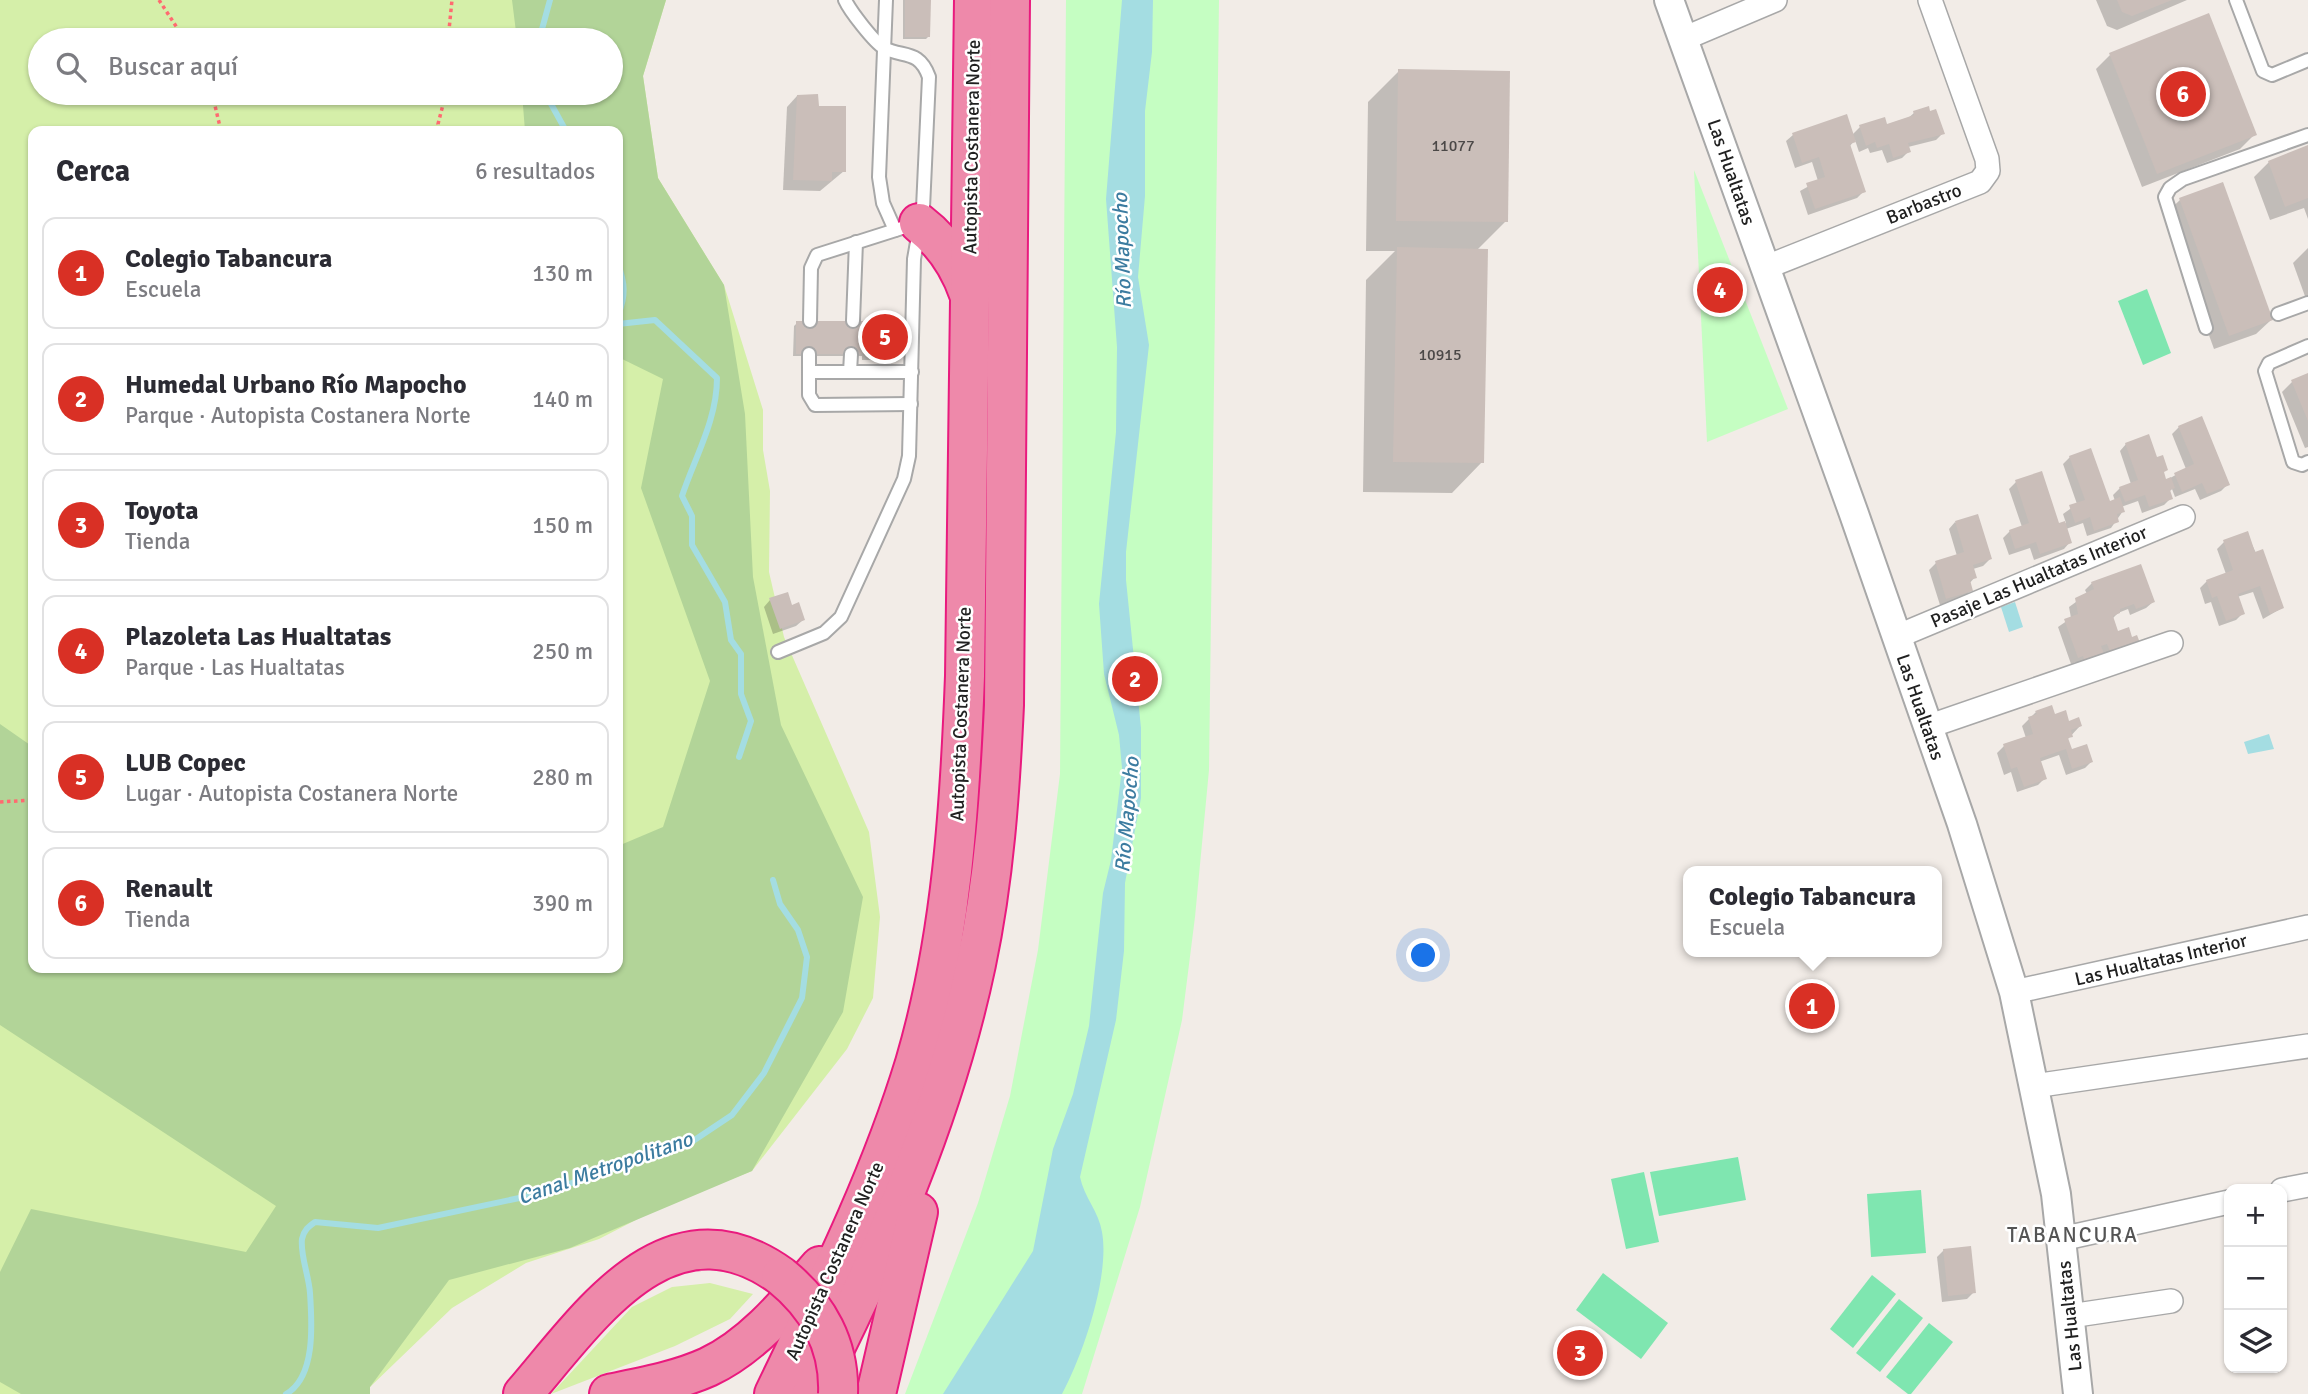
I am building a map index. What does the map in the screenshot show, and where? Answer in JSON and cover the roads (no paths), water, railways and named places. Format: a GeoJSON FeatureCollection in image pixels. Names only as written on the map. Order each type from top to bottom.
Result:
{"type":"FeatureCollection","features":[{"type":"Feature","properties":{"kind":"highway","name":"Autopista Costanera Norte"},"geometry":{"type":"LineString","coordinates":[[774,1394],[808,1324],[888,1142],[915,1062],[936,974],[950,890],[964,710],[974,0]]}},
{"type":"Feature","properties":{"kind":"highway","name":"Autopista Costanera Norte"},"geometry":{"type":"LineString","coordinates":[[812,1394],[893,1224],[934,1117],[976,962],[992,861],[1001,775],[1010,0]]}},
{"type":"Feature","properties":{"kind":"highway"},"geometry":{"type":"LineString","coordinates":[[907,227],[943,244],[953,259],[971,299]]}},
{"type":"Feature","properties":{"kind":"highway"},"geometry":{"type":"LineString","coordinates":[[876,1394],[926,1178],[934,1117]]}},
{"type":"Feature","properties":{"kind":"highway"},"geometry":{"type":"LineString","coordinates":[[609,1394],[677,1379],[728,1355],[795,1295],[853,1223]]}},
{"type":"Feature","properties":{"kind":"highway"},"geometry":{"type":"LineString","coordinates":[[523,1394],[608,1296],[648,1266],[684,1254],[717,1251],[748,1258],[781,1276],[807,1300],[823,1324],[838,1373],[838,1394]]}},
{"type":"Feature","properties":{"kind":"highway"},"geometry":{"type":"LineString","coordinates":[[760,1394],[808,1324]]}},
{"type":"Feature","properties":{"kind":"street","name":"Las Hualtatas"},"geometry":{"type":"LineString","coordinates":[[1669,0],[1962,824],[2014,992],[2056,1194],[2078,1394]]}},
{"type":"Feature","properties":{"kind":"street"},"geometry":{"type":"LineString","coordinates":[[1684,39],[1775,0]]}},
{"type":"Feature","properties":{"kind":"street","name":"Barbastro"},"geometry":{"type":"LineString","coordinates":[[1764,268],[1980,182],[1988,171],[1987,159],[1930,0]]}},
{"type":"Feature","properties":{"kind":"street","name":"Pasaje Las Hualtatas Interior"},"geometry":{"type":"LineString","coordinates":[[1896,637],[2183,517]]}},
{"type":"Feature","properties":{"kind":"street"},"geometry":{"type":"LineString","coordinates":[[1927,727],[2171,643]]}},
{"type":"Feature","properties":{"kind":"street","name":"Las Hualtatas Interior"},"geometry":{"type":"LineString","coordinates":[[2014,992],[2308,927]]}},
{"type":"Feature","properties":{"kind":"street"},"geometry":{"type":"LineString","coordinates":[[2034,1086],[2308,1046]]}},
{"type":"Feature","properties":{"kind":"street"},"geometry":{"type":"LineString","coordinates":[[2287,1189],[2308,1185]]}},
{"type":"Feature","properties":{"kind":"street"},"geometry":{"type":"LineString","coordinates":[[2061,1239],[2224,1203]]}},
{"type":"Feature","properties":{"kind":"street"},"geometry":{"type":"LineString","coordinates":[[2070,1316],[2171,1301]]}},
{"type":"Feature","properties":{"kind":"lane"},"geometry":{"type":"LineString","coordinates":[[845,0],[851,11],[884,47],[909,54],[923,65],[929,77],[907,227]]}},
{"type":"Feature","properties":{"kind":"lane"},"geometry":{"type":"LineString","coordinates":[[778,652],[824,633],[841,617],[904,479],[909,456],[915,251],[907,227],[883,203],[879,177],[886,0]]}},
{"type":"Feature","properties":{"kind":"lane"},"geometry":{"type":"LineString","coordinates":[[2236,0],[2263,71],[2272,75],[2308,60]]}},
{"type":"Feature","properties":{"kind":"lane"},"geometry":{"type":"LineString","coordinates":[[2206,328],[2165,197],[2170,188],[2183,179],[2308,135]]}},
{"type":"Feature","properties":{"kind":"lane"},"geometry":{"type":"LineString","coordinates":[[810,321],[811,268],[814,258],[820,252],[907,227]]}},
{"type":"Feature","properties":{"kind":"lane"},"geometry":{"type":"LineString","coordinates":[[852,321],[856,242]]}},
{"type":"Feature","properties":{"kind":"lane"},"geometry":{"type":"LineString","coordinates":[[2278,314],[2308,303]]}},
{"type":"Feature","properties":{"kind":"lane"},"geometry":{"type":"LineString","coordinates":[[2308,346],[2269,363],[2265,371],[2293,462],[2302,465],[2308,462]]}},
{"type":"Feature","properties":{"kind":"lane"},"geometry":{"type":"LineString","coordinates":[[809,354],[809,395],[815,405],[911,404]]}},
{"type":"Feature","properties":{"kind":"lane"},"geometry":{"type":"LineString","coordinates":[[850,372],[851,354]]}},
{"type":"Feature","properties":{"kind":"lane"},"geometry":{"type":"LineString","coordinates":[[809,372],[912,372]]}},
{"type":"Feature","properties":{"kind":"water","name":"Río Mapocho"},"geometry":{"type":"Polygon","coordinates":[[[1122,0],[1153,0],[1152,52],[1145,111],[1145,196],[1138,277],[1149,345],[1126,552],[1126,580],[1141,728],[1141,798],[1125,883],[1124,951],[1116,1020],[1080,1177],[1102,1232],[1102,1270],[1086,1337],[1062,1394],[943,1394],[1033,1251],[1053,1149],[1073,1094],[1089,1026],[1103,893],[1111,860],[1122,768],[1119,735],[1104,674],[1099,604],[1116,432],[1117,347],[1106,199],[1122,0]]]}},
{"type":"Feature","properties":{"kind":"water"},"geometry":{"type":"Polygon","coordinates":[[[2015,602],[2023,627],[2009,632],[2001,607],[2015,602]]]}},
{"type":"Feature","properties":{"kind":"water"},"geometry":{"type":"Polygon","coordinates":[[[2269,734],[2274,749],[2248,754],[2244,742],[2269,734]]]}},
{"type":"Feature","properties":{"kind":"waterway","name":"Canal Metropolitano"},"geometry":{"type":"LineString","coordinates":[[542,28],[550,0]]}},
{"type":"Feature","properties":{"kind":"waterway","name":"Canal Metropolitano"},"geometry":{"type":"LineString","coordinates":[[552,105],[563,126]]}},
{"type":"Feature","properties":{"kind":"waterway","name":"Canal Metropolitano"},"geometry":{"type":"LineString","coordinates":[[623,284],[623,296]]}},
{"type":"Feature","properties":{"kind":"waterway","name":"Canal Metropolitano"},"geometry":{"type":"LineString","coordinates":[[623,323],[655,320],[717,378],[709,424],[682,496],[692,516],[692,545],[725,602],[731,640],[741,654],[741,694],[751,721],[739,757]]}},
{"type":"Feature","properties":{"kind":"waterway","name":"Canal Metropolitano"},"geometry":{"type":"LineString","coordinates":[[286,1394],[296,1386],[303,1375],[310,1348],[310,1293],[302,1239],[308,1227],[315,1222],[378,1228],[543,1193],[693,1141],[732,1115],[764,1073],[802,998],[807,957],[798,930],[780,904],[773,880]]}},
{"type":"Feature","properties":{"kind":"place","name":"Renault"},"geometry":{"type":"Point","coordinates":[2183,94]}},
{"type":"Feature","properties":{"kind":"place","name":"Plazoleta Las Hualtatas"},"geometry":{"type":"Point","coordinates":[1720,290]}},
{"type":"Feature","properties":{"kind":"place","name":"LUB Copec"},"geometry":{"type":"Point","coordinates":[885,337]}},
{"type":"Feature","properties":{"kind":"place","name":"Humedal Urbano Río Mapocho"},"geometry":{"type":"Point","coordinates":[1135,679]}},
{"type":"Feature","properties":{"kind":"place","name":"Colegio Tabancura"},"geometry":{"type":"Point","coordinates":[1812,1006]}},
{"type":"Feature","properties":{"kind":"place","name":"Toyota"},"geometry":{"type":"Point","coordinates":[1580,1353]}},
{"type":"Feature","properties":{"kind":"district","name":"TABANCURA"},"geometry":{"type":"Point","coordinates":[2073,1235]}}]}
